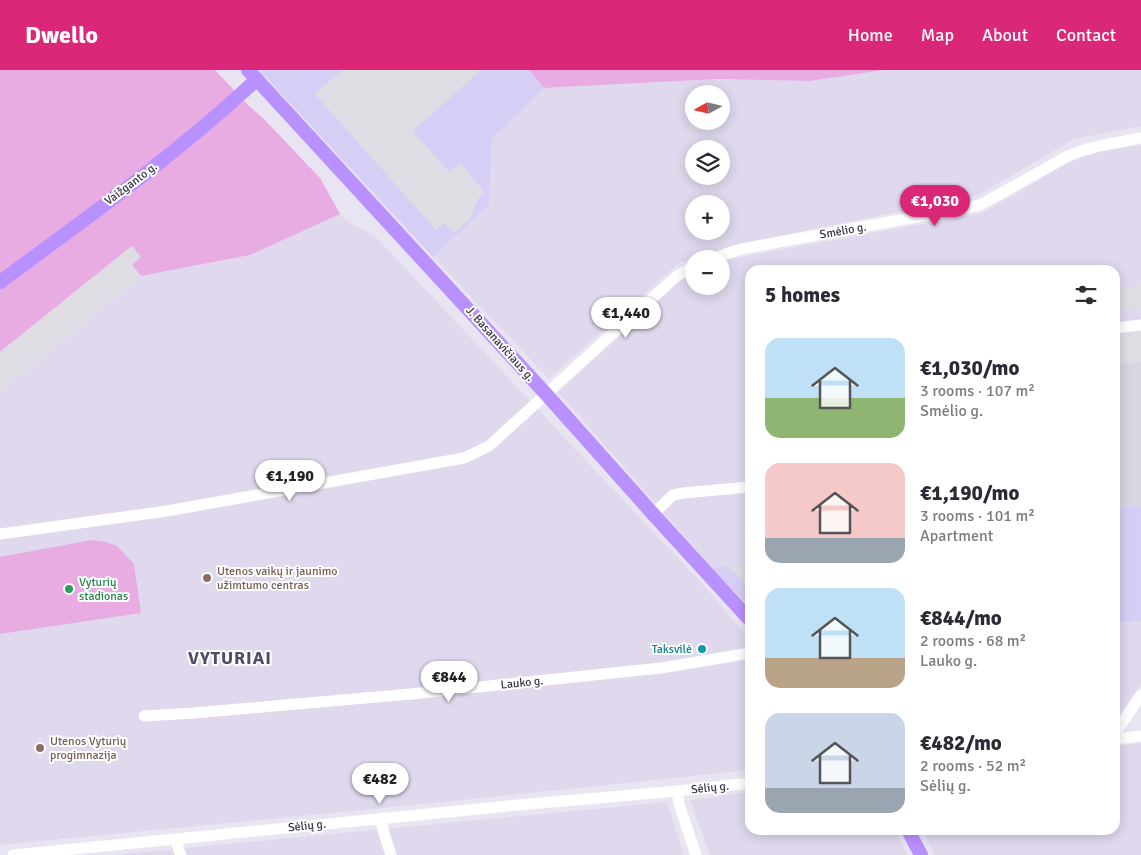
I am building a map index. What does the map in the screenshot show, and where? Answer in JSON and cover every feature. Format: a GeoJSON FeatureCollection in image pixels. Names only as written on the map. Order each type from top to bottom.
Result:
{"type":"FeatureCollection","features":[{"type":"Feature","properties":{"kind":"main road","name":"Vaižganto g."},"geometry":{"type":"LineString","coordinates":[[0,282],[170,155],[252,75]]}},
{"type":"Feature","properties":{"kind":"main road","name":"J. Basanavičiaus g."},"geometry":{"type":"LineString","coordinates":[[252,75],[546,394],[745,615]]}},
{"type":"Feature","properties":{"kind":"main road"},"geometry":{"type":"LineString","coordinates":[[911,835],[921,855]]}},
{"type":"Feature","properties":{"kind":"street","name":"Smėlio g."},"geometry":{"type":"LineString","coordinates":[[730,253],[741,249],[980,205],[1080,151],[1141,138]]}},
{"type":"Feature","properties":{"kind":"street"},"geometry":{"type":"LineString","coordinates":[[0,534],[167,511],[464,458],[489,446],[611,334],[677,276],[685,271]]}},
{"type":"Feature","properties":{"kind":"street"},"geometry":{"type":"LineString","coordinates":[[1120,327],[1141,325]]}},
{"type":"Feature","properties":{"kind":"street"},"geometry":{"type":"LineString","coordinates":[[653,514],[674,495],[745,487]]}},
{"type":"Feature","properties":{"kind":"street","name":"Lauko g."},"geometry":{"type":"LineString","coordinates":[[144,716],[194,714],[411,694],[661,668],[745,655]]}},
{"type":"Feature","properties":{"kind":"street"},"geometry":{"type":"LineString","coordinates":[[1120,726],[1141,695]]}},
{"type":"Feature","properties":{"kind":"street"},"geometry":{"type":"LineString","coordinates":[[1120,738],[1141,736]]}},
{"type":"Feature","properties":{"kind":"street","name":"Sėlių g."},"geometry":{"type":"LineString","coordinates":[[13,855],[100,851],[176,839],[745,784]]}},
{"type":"Feature","properties":{"kind":"street"},"geometry":{"type":"LineString","coordinates":[[677,791],[679,804],[696,855]]}},
{"type":"Feature","properties":{"kind":"street"},"geometry":{"type":"LineString","coordinates":[[380,818],[391,855]]}},
{"type":"Feature","properties":{"kind":"street"},"geometry":{"type":"LineString","coordinates":[[176,839],[181,855]]}},
{"type":"Feature","properties":{"kind":"shaded area"},"geometry":{"type":"Polygon","coordinates":[[[0,70],[215,70],[320,178],[340,214],[250,255],[141,276],[132,265],[132,246],[0,352],[0,70]]]}},
{"type":"Feature","properties":{"kind":"shaded area"},"geometry":{"type":"Polygon","coordinates":[[[259,70],[529,70],[544,88],[492,139],[489,205],[433,257],[259,70]]]}},
{"type":"Feature","properties":{"kind":"shaded area"},"geometry":{"type":"Polygon","coordinates":[[[342,70],[481,70],[413,131],[449,172],[460,163],[484,192],[478,199],[470,219],[454,233],[444,223],[436,230],[315,94],[342,70]]]}},
{"type":"Feature","properties":{"kind":"shaded area"},"geometry":{"type":"Polygon","coordinates":[[[529,70],[884,70],[810,81],[718,79],[544,88],[529,70]]]}},
{"type":"Feature","properties":{"kind":"shaded area"},"geometry":{"type":"Polygon","coordinates":[[[884,70],[1141,70],[1141,126],[1074,139],[979,195],[722,250],[685,250],[685,261],[679,263],[549,379],[433,257],[489,205],[492,139],[544,88],[718,79],[810,81],[884,70]]]}},
{"type":"Feature","properties":{"kind":"shaded area"},"geometry":{"type":"Polygon","coordinates":[[[1141,145],[1141,362],[1120,364],[1120,265],[745,265],[745,564],[712,568],[558,392],[682,277],[685,276],[685,295],[730,295],[730,259],[982,213],[1070,162],[1097,152],[1141,145]]]}},
{"type":"Feature","properties":{"kind":"shaded area"},"geometry":{"type":"Polygon","coordinates":[[[340,214],[347,221],[376,237],[705,587],[745,634],[745,771],[0,845],[0,391],[141,276],[250,255],[340,214]]]}},
{"type":"Feature","properties":{"kind":"shaded area"},"geometry":{"type":"Polygon","coordinates":[[[132,246],[141,257],[132,265],[141,276],[0,391],[0,352],[132,246]]]}},
{"type":"Feature","properties":{"kind":"shaded area"},"geometry":{"type":"Polygon","coordinates":[[[1141,285],[1141,308],[1120,310],[1120,289],[1141,285]]]}},
{"type":"Feature","properties":{"kind":"shaded area"},"geometry":{"type":"Polygon","coordinates":[[[1141,321],[1141,361],[1120,363],[1120,323],[1141,321]]]}},
{"type":"Feature","properties":{"kind":"shaded area"},"geometry":{"type":"Polygon","coordinates":[[[1141,362],[1141,505],[1120,507],[1120,364],[1141,362]]]}},
{"type":"Feature","properties":{"kind":"shaded area"},"geometry":{"type":"Polygon","coordinates":[[[1141,505],[1141,621],[1120,623],[1120,507],[1141,505]]]}},
{"type":"Feature","properties":{"kind":"shaded area","name":"Vyturių stadionas"},"geometry":{"type":"Polygon","coordinates":[[[92,540],[117,546],[134,564],[141,613],[0,634],[0,557],[92,540]]]}},
{"type":"Feature","properties":{"kind":"shaded area"},"geometry":{"type":"Polygon","coordinates":[[[745,564],[745,603],[712,568],[745,564]]]}},
{"type":"Feature","properties":{"kind":"shaded area"},"geometry":{"type":"Polygon","coordinates":[[[745,564],[745,585],[728,566],[745,564]]]}},
{"type":"Feature","properties":{"kind":"shaded area"},"geometry":{"type":"Polygon","coordinates":[[[1141,621],[1141,684],[1120,713],[1120,623],[1141,621]]]}},
{"type":"Feature","properties":{"kind":"shaded area"},"geometry":{"type":"Polygon","coordinates":[[[1141,743],[1141,855],[935,855],[925,835],[1120,835],[1120,745],[1141,743]]]}},
{"type":"Feature","properties":{"kind":"shaded area"},"geometry":{"type":"Polygon","coordinates":[[[745,793],[745,835],[898,835],[908,855],[710,855],[690,800],[745,793]]]}},
{"type":"Feature","properties":{"kind":"shaded area"},"geometry":{"type":"Polygon","coordinates":[[[667,802],[684,855],[112,855],[615,807],[667,802]]]}},
{"type":"Feature","properties":{"kind":"place","name":"Utenos vaikų ir jaunimo užimtumo centras"},"geometry":{"type":"Point","coordinates":[207,578]}},
{"type":"Feature","properties":{"kind":"place","name":"Vyturių stadionas"},"geometry":{"type":"Point","coordinates":[69,589]}},
{"type":"Feature","properties":{"kind":"place","name":"Taksvilė"},"geometry":{"type":"Point","coordinates":[702,649]}},
{"type":"Feature","properties":{"kind":"place","name":"Utenos Vyturių progimnazija"},"geometry":{"type":"Point","coordinates":[40,748]}},
{"type":"Feature","properties":{"kind":"district","name":"VYTURIAI"},"geometry":{"type":"Point","coordinates":[230,658]}}]}
